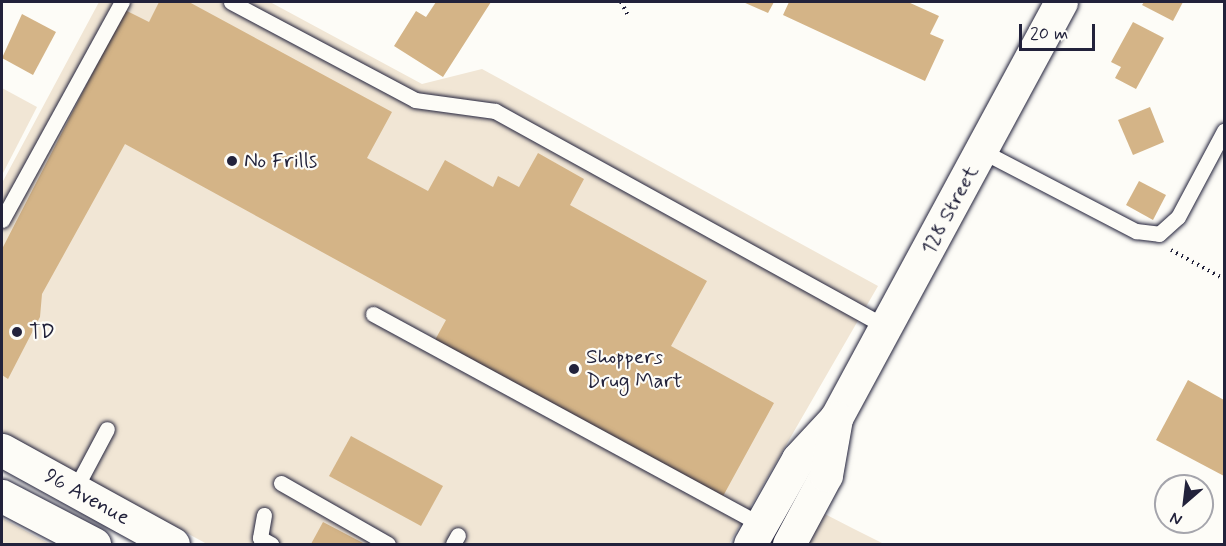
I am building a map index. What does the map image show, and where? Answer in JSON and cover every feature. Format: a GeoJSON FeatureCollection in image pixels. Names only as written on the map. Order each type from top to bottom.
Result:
{"type":"FeatureCollection","features":[{"type":"Feature","properties":{"kind":"main road","name":"128 Street"},"geometry":{"type":"LineString","coordinates":[[755,535],[798,459],[836,418],[1061,2]]}},
{"type":"Feature","properties":{"kind":"main road","name":"128 Street"},"geometry":{"type":"LineString","coordinates":[[789,544],[826,475],[836,418]]}},
{"type":"Feature","properties":{"kind":"main road","name":"96 Avenue"},"geometry":{"type":"LineString","coordinates":[[2,450],[173,544]]}},
{"type":"Feature","properties":{"kind":"main road"},"geometry":{"type":"LineString","coordinates":[[4,498],[74,490]]}},
{"type":"Feature","properties":{"kind":"main road","name":"96 Avenue"},"geometry":{"type":"LineString","coordinates":[[4,498],[94,544]]}},
{"type":"Feature","properties":{"kind":"lane"},"geometry":{"type":"LineString","coordinates":[[2,220],[122,2]]}},
{"type":"Feature","properties":{"kind":"lane"},"geometry":{"type":"LineString","coordinates":[[231,2],[415,100],[495,111],[886,327]]}},
{"type":"Feature","properties":{"kind":"lane"},"geometry":{"type":"LineString","coordinates":[[982,151],[1136,231],[1159,234],[1178,217],[1224,131]]}},
{"type":"Feature","properties":{"kind":"lane"},"geometry":{"type":"LineString","coordinates":[[373,314],[755,535]]}},
{"type":"Feature","properties":{"kind":"lane"},"geometry":{"type":"LineString","coordinates":[[74,490],[107,429]]}},
{"type":"Feature","properties":{"kind":"lane"},"geometry":{"type":"LineString","coordinates":[[281,483],[388,544]]}},
{"type":"Feature","properties":{"kind":"lane"},"geometry":{"type":"LineString","coordinates":[[264,514],[260,538],[271,544]]}},
{"type":"Feature","properties":{"kind":"path"},"geometry":{"type":"LineString","coordinates":[[621,2],[629,16]]}},
{"type":"Feature","properties":{"kind":"path"},"geometry":{"type":"LineString","coordinates":[[1171,250],[1224,279]]}},
{"type":"Feature","properties":{"kind":"shaded area"},"geometry":{"type":"Polygon","coordinates":[[[99,2],[270,2],[422,84],[482,69],[878,286],[729,544],[207,544],[2,433],[2,183],[99,2]]]}},
{"type":"Feature","properties":{"kind":"shaded area"},"geometry":{"type":"Polygon","coordinates":[[[2,88],[37,107],[2,175],[2,88]]]}},
{"type":"Feature","properties":{"kind":"shaded area"},"geometry":{"type":"Polygon","coordinates":[[[821,512],[854,529],[884,544],[804,544],[821,512]]]}},
{"type":"Feature","properties":{"kind":"shaded area"},"geometry":{"type":"Polygon","coordinates":[[[2,518],[50,544],[2,544],[2,518]]]}},
{"type":"Feature","properties":{"kind":"building"},"geometry":{"type":"Polygon","coordinates":[[[159,2],[189,2],[392,112],[367,158],[428,191],[445,160],[493,187],[498,176],[519,187],[538,153],[584,179],[570,205],[707,281],[671,346],[774,403],[722,498],[435,340],[446,320],[125,144],[42,294],[40,317],[8,379],[2,375],[2,249],[125,10],[149,22],[159,2]]]}},
{"type":"Feature","properties":{"kind":"building"},"geometry":{"type":"Polygon","coordinates":[[[436,2],[491,2],[443,77],[394,46],[416,11],[426,17],[436,2]]]}},
{"type":"Feature","properties":{"kind":"building"},"geometry":{"type":"Polygon","coordinates":[[[743,2],[774,2],[768,13],[743,2]]]}},
{"type":"Feature","properties":{"kind":"building"},"geometry":{"type":"Polygon","coordinates":[[[789,2],[908,2],[939,16],[930,34],[944,40],[925,81],[783,15],[789,2]]]}},
{"type":"Feature","properties":{"kind":"building"},"geometry":{"type":"Polygon","coordinates":[[[1144,2],[1183,2],[1173,21],[1142,5],[1144,2]]]}},
{"type":"Feature","properties":{"kind":"building"},"geometry":{"type":"Polygon","coordinates":[[[22,14],[56,32],[33,75],[2,58],[22,14]]]}},
{"type":"Feature","properties":{"kind":"building"},"geometry":{"type":"Polygon","coordinates":[[[1133,22],[1164,38],[1136,89],[1115,78],[1121,67],[1111,62],[1133,22]]]}},
{"type":"Feature","properties":{"kind":"building"},"geometry":{"type":"Polygon","coordinates":[[[1150,107],[1164,142],[1133,155],[1118,120],[1150,107]]]}},
{"type":"Feature","properties":{"kind":"building"},"geometry":{"type":"Polygon","coordinates":[[[1139,181],[1166,195],[1153,220],[1126,205],[1139,181]]]}},
{"type":"Feature","properties":{"kind":"building"},"geometry":{"type":"Polygon","coordinates":[[[1188,380],[1224,400],[1224,476],[1156,440],[1188,380]]]}},
{"type":"Feature","properties":{"kind":"building"},"geometry":{"type":"Polygon","coordinates":[[[351,436],[443,486],[421,526],[329,476],[351,436]]]}},
{"type":"Feature","properties":{"kind":"building"},"geometry":{"type":"Polygon","coordinates":[[[323,522],[365,544],[311,544],[323,522]]]}},
{"type":"Feature","properties":{"kind":"place","name":"No Frills"},"geometry":{"type":"Point","coordinates":[232,161]}},
{"type":"Feature","properties":{"kind":"place","name":"TD"},"geometry":{"type":"Point","coordinates":[17,332]}},
{"type":"Feature","properties":{"kind":"place","name":"Shoppers Drug Mart"},"geometry":{"type":"Point","coordinates":[574,369]}}]}
